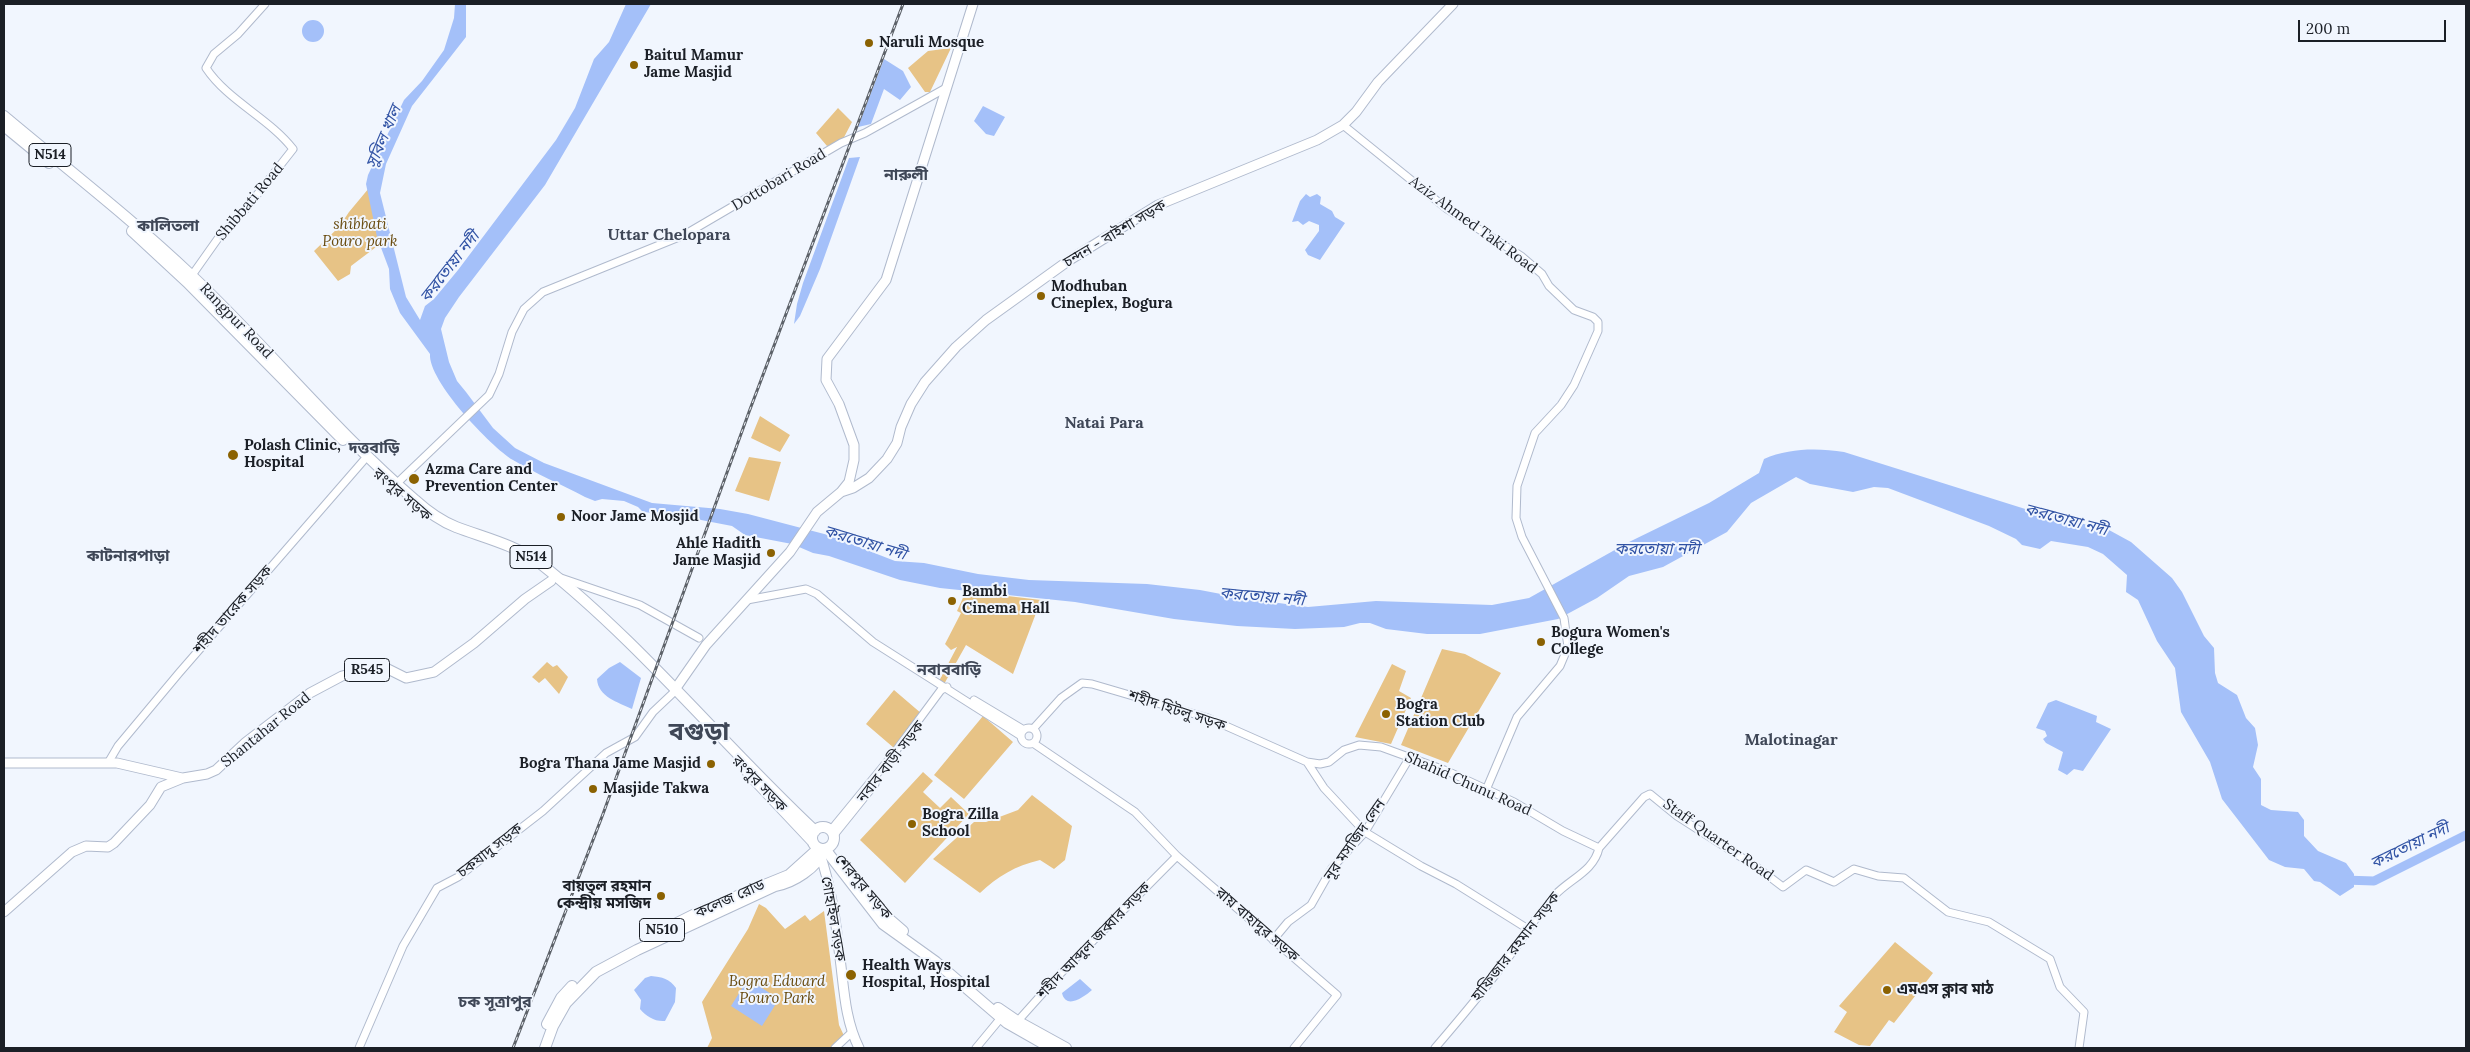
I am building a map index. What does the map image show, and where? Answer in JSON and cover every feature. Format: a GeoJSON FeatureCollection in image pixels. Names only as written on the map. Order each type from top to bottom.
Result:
{"type":"FeatureCollection","features":[{"type":"Feature","properties":{"kind":"highway","name":"Rangpur Road"},"geometry":{"type":"LineString","coordinates":[[4,116],[96,193],[190,279]]}},
{"type":"Feature","properties":{"kind":"highway","name":"রংপুর সড়ক"},"geometry":{"type":"LineString","coordinates":[[4,126],[190,279],[366,458],[438,525],[516,555],[553,579],[674,691],[820,845]]}},
{"type":"Feature","properties":{"kind":"highway"},"geometry":{"type":"LineString","coordinates":[[822,827],[832,832],[834,842],[820,845],[822,827]]}},
{"type":"Feature","properties":{"kind":"highway","name":"শেরপুর সড়ক"},"geometry":{"type":"LineString","coordinates":[[820,845],[883,924],[936,962],[1000,1018],[1066,1048]]}},
{"type":"Feature","properties":{"kind":"highway","name":"শেরপুর সড়ক"},"geometry":{"type":"LineString","coordinates":[[820,845],[888,918],[940,958],[1015,1024],[1051,1048]]}},
{"type":"Feature","properties":{"kind":"highway","name":"কলেজ রোড"},"geometry":{"type":"LineString","coordinates":[[539,1048],[560,998],[571,986],[595,967],[670,927],[725,905],[789,875],[820,845]]}},
{"type":"Feature","properties":{"kind":"highway","name":"কলেজ রোড"},"geometry":{"type":"LineString","coordinates":[[546,1048],[550,1025]]}},
{"type":"Feature","properties":{"kind":"main road"},"geometry":{"type":"LineString","coordinates":[[674,691],[716,633],[790,552],[817,512],[841,492],[849,482],[854,460],[854,445],[839,404],[826,380],[827,359],[886,280],[973,4]]}},
{"type":"Feature","properties":{"kind":"main road","name":"চন্দন - বাইশা সড়ক"},"geometry":{"type":"LineString","coordinates":[[841,492],[853,488],[869,478],[888,458],[898,443],[901,427],[925,382],[956,347],[986,320],[1068,261],[1158,205],[1318,140],[1343,125],[1356,112],[1378,82],[1453,4]]}},
{"type":"Feature","properties":{"kind":"main road","name":"Shantahar Road"},"geometry":{"type":"LineString","coordinates":[[182,778],[207,774],[216,770],[280,715],[310,693],[342,676],[373,668],[386,668],[406,678],[434,672],[474,643],[489,628],[553,579]]}},
{"type":"Feature","properties":{"kind":"main road"},"geometry":{"type":"LineString","coordinates":[[4,763],[108,763],[182,778]]}},
{"type":"Feature","properties":{"kind":"main road"},"geometry":{"type":"LineString","coordinates":[[4,912],[72,852],[86,846],[108,847],[114,843],[150,805],[165,778],[161,773]]}},
{"type":"Feature","properties":{"kind":"main road","name":"R545"},"geometry":{"type":"LineString","coordinates":[[161,787],[182,778]]}},
{"type":"Feature","properties":{"kind":"main road","name":"গোহাইল সড়ক"},"geometry":{"type":"LineString","coordinates":[[820,845],[837,930],[851,1033],[859,1048]]}},
{"type":"Feature","properties":{"kind":"main road"},"geometry":{"type":"LineString","coordinates":[[827,876],[831,869],[840,871]]}},
{"type":"Feature","properties":{"kind":"street","name":"Shibbati Road"},"geometry":{"type":"LineString","coordinates":[[190,279],[219,236],[245,210],[293,149],[277,131],[230,93],[206,68],[214,54],[238,34],[265,4]]}},
{"type":"Feature","properties":{"kind":"street","name":"Dottobari Road"},"geometry":{"type":"LineString","coordinates":[[394,485],[489,395],[500,374],[512,332],[533,298],[543,292],[684,234],[849,140],[946,88]]}},
{"type":"Feature","properties":{"kind":"street","name":"Aziz Ahmed Taki Road"},"geometry":{"type":"LineString","coordinates":[[1343,125],[1447,209],[1521,256],[1542,274],[1549,286],[1574,310],[1593,317],[1598,322],[1598,331],[1574,385],[1561,405],[1534,433],[1517,486],[1516,518],[1522,537],[1564,618],[1568,647],[1560,666],[1518,717],[1486,790]]}},
{"type":"Feature","properties":{"kind":"street","name":"শহীদ তারেক সড়ক"},"geometry":{"type":"LineString","coordinates":[[108,763],[118,746],[185,666],[366,458]]}},
{"type":"Feature","properties":{"kind":"street"},"geometry":{"type":"LineString","coordinates":[[553,579],[640,605],[699,638],[703,649]]}},
{"type":"Feature","properties":{"kind":"street","name":"রায় বাহাদুর সড়ক"},"geometry":{"type":"LineString","coordinates":[[747,600],[806,589],[817,594],[873,642],[947,690],[953,688],[962,693],[1022,733],[1024,742],[1033,743],[1135,812],[1177,856],[1337,994],[1294,1048]]}},
{"type":"Feature","properties":{"kind":"street"},"geometry":{"type":"LineString","coordinates":[[699,638],[716,633]]}},
{"type":"Feature","properties":{"kind":"street","name":"শহীদ হিটলু সড়ক"},"geometry":{"type":"LineString","coordinates":[[1033,729],[1061,698],[1082,683],[1208,718],[1307,762]]}},
{"type":"Feature","properties":{"kind":"street","name":"নবাব বাড়ী সড়ক"},"geometry":{"type":"LineString","coordinates":[[832,832],[947,690]]}},
{"type":"Feature","properties":{"kind":"street","name":"চকযাদু সড়ক"},"geometry":{"type":"LineString","coordinates":[[359,1048],[392,968],[434,892],[458,877],[543,811],[606,753],[635,737],[653,712],[674,691]]}},
{"type":"Feature","properties":{"kind":"street"},"geometry":{"type":"LineString","coordinates":[[1022,733],[1033,729],[1037,737],[1033,743]]}},
{"type":"Feature","properties":{"kind":"street","name":"Shahid Chunu Road"},"geometry":{"type":"LineString","coordinates":[[1307,762],[1320,764],[1344,750],[1359,745],[1381,747],[1410,757],[1514,802],[1563,832],[1599,848]]}},
{"type":"Feature","properties":{"kind":"street","name":"নূর মসজিদ লেন"},"geometry":{"type":"LineString","coordinates":[[1273,940],[1288,922],[1311,905],[1332,868],[1365,832],[1410,757]]}},
{"type":"Feature","properties":{"kind":"street"},"geometry":{"type":"LineString","coordinates":[[1307,762],[1324,788],[1365,832],[1420,866],[1456,884],[1528,929]]}},
{"type":"Feature","properties":{"kind":"street","name":"Staff Quarter Road"},"geometry":{"type":"LineString","coordinates":[[1599,848],[1644,797],[1650,794],[1677,816],[1758,868],[1783,887],[1806,870],[1834,882],[1854,869],[1878,876],[1904,878],[1948,912],[1990,922],[2050,959],[2060,988],[2084,1012],[2079,1048]]}},
{"type":"Feature","properties":{"kind":"street","name":"হাফিজার রহমান সড়ক"},"geometry":{"type":"LineString","coordinates":[[1435,1048],[1506,961],[1528,929],[1556,894],[1589,867],[1597,857],[1599,848]]}},
{"type":"Feature","properties":{"kind":"street","name":"শহীদ আব্দুল জব্বার সড়ক"},"geometry":{"type":"LineString","coordinates":[[1015,1024],[1059,975],[1177,856]]}},
{"type":"Feature","properties":{"kind":"street"},"geometry":{"type":"LineString","coordinates":[[976,1048],[1000,1018]]}},
{"type":"Feature","properties":{"kind":"street"},"geometry":{"type":"LineString","coordinates":[[835,1048],[851,1033]]}},
{"type":"Feature","properties":{"kind":"green space"},"geometry":{"type":"Polygon","coordinates":[[[951,48],[930,92],[925,92],[908,68],[928,51],[951,48]]]}},
{"type":"Feature","properties":{"kind":"green space"},"geometry":{"type":"Polygon","coordinates":[[[838,108],[852,122],[841,143],[827,146],[816,133],[838,108]]]}},
{"type":"Feature","properties":{"kind":"green space","name":"shibbati Pouro park"},"geometry":{"type":"Polygon","coordinates":[[[369,188],[384,241],[351,266],[350,274],[338,281],[314,251],[339,227],[369,188]]]}},
{"type":"Feature","properties":{"kind":"green space"},"geometry":{"type":"Polygon","coordinates":[[[760,416],[790,435],[780,452],[751,438],[760,416]]]}},
{"type":"Feature","properties":{"kind":"green space"},"geometry":{"type":"Polygon","coordinates":[[[749,457],[781,462],[769,501],[735,491],[749,457]]]}},
{"type":"Feature","properties":{"kind":"green space"},"geometry":{"type":"Polygon","coordinates":[[[966,591],[1041,600],[1013,674],[966,645],[943,686],[938,683],[957,647],[951,650],[945,644],[961,613],[957,611],[966,591]]]}},
{"type":"Feature","properties":{"kind":"green space"},"geometry":{"type":"Polygon","coordinates":[[[1442,649],[1465,654],[1501,673],[1448,763],[1401,745],[1442,649]]]}},
{"type":"Feature","properties":{"kind":"green space"},"geometry":{"type":"Polygon","coordinates":[[[547,662],[553,667],[557,665],[568,677],[559,694],[545,678],[539,683],[532,677],[547,662]]]}},
{"type":"Feature","properties":{"kind":"green space","name":"Bogra Station Club"},"geometry":{"type":"Polygon","coordinates":[[[1392,664],[1406,671],[1399,691],[1411,698],[1391,744],[1355,737],[1392,664]]]}},
{"type":"Feature","properties":{"kind":"green space"},"geometry":{"type":"Polygon","coordinates":[[[894,690],[922,714],[894,748],[866,724],[894,690]]]}},
{"type":"Feature","properties":{"kind":"green space"},"geometry":{"type":"Polygon","coordinates":[[[983,716],[1013,742],[964,799],[934,775],[983,716]]]}},
{"type":"Feature","properties":{"kind":"green space"},"geometry":{"type":"Polygon","coordinates":[[[923,772],[933,781],[923,792],[940,808],[951,797],[969,814],[905,883],[860,840],[923,772]]]}},
{"type":"Feature","properties":{"kind":"green space"},"geometry":{"type":"Polygon","coordinates":[[[1032,795],[1072,826],[1065,860],[1054,869],[1040,860],[1031,862],[1007,872],[980,893],[933,859],[974,822],[986,822],[1018,810],[1032,795]]]}},
{"type":"Feature","properties":{"kind":"green space","name":"Bogra Edward Pouro Park"},"geometry":{"type":"Polygon","coordinates":[[[759,904],[766,908],[785,929],[805,915],[810,921],[824,911],[839,1025],[845,1038],[835,1048],[707,1048],[712,1038],[702,1002],[748,929],[759,904]]]}},
{"type":"Feature","properties":{"kind":"green space","name":"এমএস ক্লাব মাঠ"},"geometry":{"type":"Polygon","coordinates":[[[1895,942],[1933,973],[1894,1023],[1889,1020],[1870,1046],[1859,1045],[1834,1032],[1847,1012],[1839,1006],[1895,942]]]}},
{"type":"Feature","properties":{"kind":"water"},"geometry":{"type":"Polygon","coordinates":[[[455,4],[466,4],[466,37],[412,106],[386,164],[380,193],[406,297],[420,320],[425,306],[434,299],[458,270],[556,140],[575,108],[594,59],[609,42],[626,4],[651,4],[545,185],[459,297],[445,318],[441,329],[449,362],[457,381],[493,428],[515,448],[544,463],[652,503],[720,509],[748,514],[828,535],[895,561],[924,563],[978,574],[1029,580],[1147,584],[1200,590],[1308,607],[1376,601],[1492,605],[1529,598],[1629,542],[1709,503],[1759,473],[1764,459],[1774,455],[1804,450],[1844,452],[2038,513],[2109,530],[2131,542],[2172,578],[2182,592],[2204,636],[2214,648],[2215,673],[2218,683],[2237,695],[2246,718],[2255,728],[2258,745],[2253,767],[2261,779],[2261,805],[2271,810],[2298,812],[2304,820],[2304,836],[2318,851],[2346,863],[2354,874],[2354,887],[2340,896],[2320,882],[2314,881],[2304,869],[2285,867],[2269,860],[2222,799],[2210,762],[2181,712],[2175,668],[2157,641],[2138,600],[2126,592],[2127,575],[2103,554],[2088,547],[2051,541],[2040,549],[2022,545],[2016,539],[1989,526],[1888,488],[1874,487],[1853,492],[1810,484],[1796,477],[1751,503],[1727,532],[1663,567],[1629,576],[1597,598],[1558,619],[1480,634],[1427,634],[1386,629],[1370,623],[1360,623],[1344,627],[1295,629],[1237,626],[1174,619],[1075,602],[940,588],[900,580],[829,556],[813,553],[792,544],[745,535],[732,526],[701,520],[682,521],[662,514],[643,512],[638,507],[624,501],[602,499],[595,501],[585,497],[513,460],[490,442],[462,412],[439,380],[432,366],[430,354],[400,313],[390,289],[389,269],[377,237],[366,184],[368,175],[404,100],[422,81],[444,50],[454,18],[455,4]]]}},
{"type":"Feature","properties":{"kind":"water"},"geometry":{"type":"Polygon","coordinates":[[[313,20],[321,23],[324,31],[321,39],[313,42],[305,39],[302,31],[305,23],[313,20]]]}},
{"type":"Feature","properties":{"kind":"water"},"geometry":{"type":"Polygon","coordinates":[[[884,59],[903,71],[911,87],[900,100],[884,89],[871,124],[858,127],[884,59]]]}},
{"type":"Feature","properties":{"kind":"water"},"geometry":{"type":"Polygon","coordinates":[[[983,106],[1005,117],[994,136],[986,134],[974,121],[983,106]]]}},
{"type":"Feature","properties":{"kind":"water"},"geometry":{"type":"Polygon","coordinates":[[[860,157],[820,269],[800,316],[794,324],[803,283],[849,158],[860,157]]]}},
{"type":"Feature","properties":{"kind":"water"},"geometry":{"type":"Polygon","coordinates":[[[1306,194],[1310,197],[1317,194],[1321,197],[1320,204],[1332,211],[1335,217],[1345,223],[1320,260],[1308,255],[1305,250],[1319,231],[1319,225],[1309,221],[1303,225],[1298,221],[1292,222],[1300,201],[1306,194]]]}},
{"type":"Feature","properties":{"kind":"water"},"geometry":{"type":"Polygon","coordinates":[[[620,662],[641,678],[632,709],[605,695],[598,685],[597,679],[609,668],[620,662]]]}},
{"type":"Feature","properties":{"kind":"water"},"geometry":{"type":"Polygon","coordinates":[[[2056,700],[2097,716],[2096,722],[2111,729],[2083,771],[2074,769],[2067,775],[2058,770],[2063,752],[2046,743],[2043,739],[2047,736],[2045,731],[2036,728],[2048,703],[2056,700]]]}},
{"type":"Feature","properties":{"kind":"water"},"geometry":{"type":"Polygon","coordinates":[[[651,976],[665,979],[676,988],[675,1002],[665,1021],[654,1019],[642,1012],[640,1009],[641,1000],[634,990],[645,978],[651,976]]]}},
{"type":"Feature","properties":{"kind":"water"},"geometry":{"type":"Polygon","coordinates":[[[748,979],[779,999],[762,1026],[731,1006],[748,979]]]}},
{"type":"Feature","properties":{"kind":"water"},"geometry":{"type":"Polygon","coordinates":[[[1080,979],[1092,990],[1076,1000],[1067,1001],[1062,993],[1080,979]]]}},
{"type":"Feature","properties":{"kind":"waterway","name":"করতোয়া নদী"},"geometry":{"type":"LineString","coordinates":[[2344,880],[2374,881],[2466,835]]}},
{"type":"Feature","properties":{"kind":"railway"},"geometry":{"type":"LineString","coordinates":[[513,1048],[603,814],[749,412],[903,4]]}},
{"type":"Feature","properties":{"kind":"place","name":"Naruli Mosque"},"geometry":{"type":"Point","coordinates":[869,43]}},
{"type":"Feature","properties":{"kind":"place","name":"Baitul Mamur Jame Masjid"},"geometry":{"type":"Point","coordinates":[634,65]}},
{"type":"Feature","properties":{"kind":"place","name":"Modhuban Cineplex, Bogura"},"geometry":{"type":"Point","coordinates":[1041,296]}},
{"type":"Feature","properties":{"kind":"place","name":"Polash Clinic, Hospital"},"geometry":{"type":"Point","coordinates":[233,455]}},
{"type":"Feature","properties":{"kind":"place","name":"Azma Care and Prevention Center"},"geometry":{"type":"Point","coordinates":[414,479]}},
{"type":"Feature","properties":{"kind":"place","name":"Noor Jame Mosjid"},"geometry":{"type":"Point","coordinates":[561,517]}},
{"type":"Feature","properties":{"kind":"place","name":"Ahle Hadith Jame Masjid"},"geometry":{"type":"Point","coordinates":[771,553]}},
{"type":"Feature","properties":{"kind":"place","name":"Bambi Cinema Hall"},"geometry":{"type":"Point","coordinates":[952,601]}},
{"type":"Feature","properties":{"kind":"place","name":"Bogura Women's College"},"geometry":{"type":"Point","coordinates":[1541,642]}},
{"type":"Feature","properties":{"kind":"place","name":"Bogra Station Club"},"geometry":{"type":"Point","coordinates":[1386,714]}},
{"type":"Feature","properties":{"kind":"place","name":"Bogra Thana Jame Masjid"},"geometry":{"type":"Point","coordinates":[711,764]}},
{"type":"Feature","properties":{"kind":"place","name":"Masjide Takwa"},"geometry":{"type":"Point","coordinates":[593,789]}},
{"type":"Feature","properties":{"kind":"place","name":"Bogra Zilla School"},"geometry":{"type":"Point","coordinates":[912,824]}},
{"type":"Feature","properties":{"kind":"place","name":"বায়তুল রহমান কেন্দ্রীয় মসজিদ"},"geometry":{"type":"Point","coordinates":[661,896]}},
{"type":"Feature","properties":{"kind":"place","name":"Health Ways Hospital, Hospital"},"geometry":{"type":"Point","coordinates":[851,975]}},
{"type":"Feature","properties":{"kind":"place","name":"এমএস ক্লাব মাঠ"},"geometry":{"type":"Point","coordinates":[1887,990]}},
{"type":"Feature","properties":{"kind":"district","name":"নারুলী"},"geometry":{"type":"Point","coordinates":[906,175]}},
{"type":"Feature","properties":{"kind":"district","name":"কালিতলা"},"geometry":{"type":"Point","coordinates":[168,226]}},
{"type":"Feature","properties":{"kind":"district","name":"Uttar Chelopara"},"geometry":{"type":"Point","coordinates":[669,235]}},
{"type":"Feature","properties":{"kind":"district","name":"Natai Para"},"geometry":{"type":"Point","coordinates":[1104,423]}},
{"type":"Feature","properties":{"kind":"district","name":"দত্তবাড়ি"},"geometry":{"type":"Point","coordinates":[374,448]}},
{"type":"Feature","properties":{"kind":"district","name":"কাটনারপাড়া"},"geometry":{"type":"Point","coordinates":[128,556]}},
{"type":"Feature","properties":{"kind":"district","name":"নবাববাড়ি"},"geometry":{"type":"Point","coordinates":[949,670]}},
{"type":"Feature","properties":{"kind":"district","name":"বগুড়া"},"geometry":{"type":"Point","coordinates":[699,733]}},
{"type":"Feature","properties":{"kind":"district","name":"Malotinagar"},"geometry":{"type":"Point","coordinates":[1791,740]}},
{"type":"Feature","properties":{"kind":"district","name":"চক সূত্রাপুর"},"geometry":{"type":"Point","coordinates":[495,1002]}},
{"type":"Feature","properties":{"kind":"water label","name":"সুবিল খাল"},"geometry":{"type":"Point","coordinates":[384,137]}}]}
